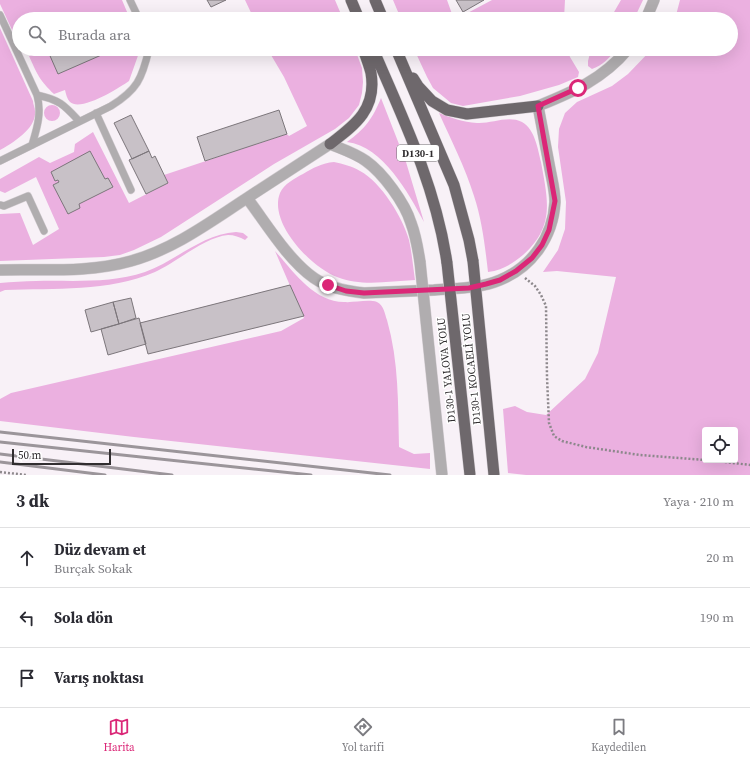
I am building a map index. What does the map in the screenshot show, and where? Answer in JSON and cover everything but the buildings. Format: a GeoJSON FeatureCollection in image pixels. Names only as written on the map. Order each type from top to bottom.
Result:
{"type":"FeatureCollection","features":[{"type":"Feature","properties":{"kind":"highway"},"geometry":{"type":"LineString","coordinates":[[347,0],[351,12]]}},
{"type":"Feature","properties":{"kind":"highway"},"geometry":{"type":"LineString","coordinates":[[351,0],[356,12]]}},
{"type":"Feature","properties":{"kind":"highway"},"geometry":{"type":"LineString","coordinates":[[375,0],[380,12]]}},
{"type":"Feature","properties":{"kind":"highway"},"geometry":{"type":"LineString","coordinates":[[330,144],[352,128],[364,113],[368,103],[372,83],[365,56]]}},
{"type":"Feature","properties":{"kind":"highway","name":"D130-1 YALOVA YOLU"},"geometry":{"type":"LineString","coordinates":[[376,56],[424,169],[441,229],[447,263],[470,475]]}},
{"type":"Feature","properties":{"kind":"highway","name":"D130-1 KOCAELİ YOLU"},"geometry":{"type":"LineString","coordinates":[[399,56],[452,180],[469,240],[473,261],[494,475]]}},
{"type":"Feature","properties":{"kind":"highway"},"geometry":{"type":"LineString","coordinates":[[400,56],[418,86],[432,101],[447,110],[467,114],[538,106]]}},
{"type":"Feature","properties":{"kind":"street"},"geometry":{"type":"LineString","coordinates":[[649,12],[654,0]]}},
{"type":"Feature","properties":{"kind":"street"},"geometry":{"type":"LineString","coordinates":[[247,198],[300,267],[315,279],[346,291],[364,293],[469,288],[500,280],[516,271],[532,258],[542,245],[549,230],[555,201],[538,106],[597,78],[621,56]]}},
{"type":"Feature","properties":{"kind":"street"},"geometry":{"type":"LineString","coordinates":[[0,270],[96,268],[131,261],[150,255],[183,238],[330,144],[359,156],[368,162],[390,186],[411,222],[420,262],[442,475]]}},
{"type":"Feature","properties":{"kind":"lane"},"geometry":{"type":"LineString","coordinates":[[130,0],[136,12]]}},
{"type":"Feature","properties":{"kind":"lane"},"geometry":{"type":"LineString","coordinates":[[0,15],[12,41]]}},
{"type":"Feature","properties":{"kind":"lane"},"geometry":{"type":"LineString","coordinates":[[19,56],[37,95],[39,104],[37,128],[32,145]]}},
{"type":"Feature","properties":{"kind":"lane"},"geometry":{"type":"LineString","coordinates":[[0,160],[96,113],[125,97],[136,86],[143,71],[147,56]]}},
{"type":"Feature","properties":{"kind":"lane"},"geometry":{"type":"LineString","coordinates":[[37,95],[50,98],[61,103],[79,121]]}},
{"type":"Feature","properties":{"kind":"lane"},"geometry":{"type":"LineString","coordinates":[[96,113],[131,190]]}},
{"type":"Feature","properties":{"kind":"lane"},"geometry":{"type":"LineString","coordinates":[[0,205],[4,206],[28,196],[44,231]]}},
{"type":"Feature","properties":{"kind":"path"},"geometry":{"type":"LineString","coordinates":[[516,271],[534,286],[541,295],[546,306],[549,423],[554,436],[562,442],[586,447],[640,455],[702,460]]}},
{"type":"Feature","properties":{"kind":"path"},"geometry":{"type":"LineString","coordinates":[[734,463],[750,465]]}},
{"type":"Feature","properties":{"kind":"path"},"geometry":{"type":"LineString","coordinates":[[0,472],[26,475]]}},
{"type":"Feature","properties":{"kind":"shaded area"},"geometry":{"type":"Polygon","coordinates":[[[0,0],[122,0],[127,12],[12,12],[12,30],[0,4],[0,0]]]}},
{"type":"Feature","properties":{"kind":"shaded area"},"geometry":{"type":"Polygon","coordinates":[[[245,0],[335,0],[340,12],[251,12],[245,0]]]}},
{"type":"Feature","properties":{"kind":"shaded area"},"geometry":{"type":"Polygon","coordinates":[[[393,0],[447,0],[451,12],[398,12],[393,0]]]}},
{"type":"Feature","properties":{"kind":"shaded area"},"geometry":{"type":"Polygon","coordinates":[[[492,0],[565,0],[564,12],[469,12],[492,0]]]}},
{"type":"Feature","properties":{"kind":"shaded area"},"geometry":{"type":"Polygon","coordinates":[[[621,0],[643,0],[637,12],[614,12],[621,0]]]}},
{"type":"Feature","properties":{"kind":"shaded area"},"geometry":{"type":"Polygon","coordinates":[[[680,0],[750,0],[750,475],[526,475],[508,473],[503,409],[515,406],[527,412],[546,415],[585,379],[598,353],[616,277],[557,271],[543,272],[558,250],[565,229],[566,202],[558,147],[559,129],[565,113],[577,102],[612,86],[628,74],[645,56],[738,56],[738,12],[677,12],[680,0]]]}},
{"type":"Feature","properties":{"kind":"shaded area"},"geometry":{"type":"Polygon","coordinates":[[[0,28],[33,101],[35,117],[28,129],[23,134],[0,150],[0,28]]]}},
{"type":"Feature","properties":{"kind":"shaded area"},"geometry":{"type":"Polygon","coordinates":[[[29,56],[138,56],[129,81],[100,98],[82,104],[70,102],[65,90],[54,94],[45,85],[37,73],[29,56]]]}},
{"type":"Feature","properties":{"kind":"shaded area"},"geometry":{"type":"Polygon","coordinates":[[[272,56],[358,56],[362,68],[363,82],[359,105],[349,118],[335,129],[274,164],[161,237],[134,250],[120,255],[104,257],[0,261],[0,214],[20,213],[33,245],[59,229],[36,177],[5,193],[0,191],[0,179],[39,157],[50,163],[74,152],[75,144],[93,132],[129,203],[168,183],[164,175],[287,134],[289,136],[307,126],[284,77],[272,56]]]}},
{"type":"Feature","properties":{"kind":"shaded area"},"geometry":{"type":"Polygon","coordinates":[[[417,56],[570,56],[579,72],[578,77],[559,85],[520,96],[463,106],[451,103],[433,88],[417,56]]]}},
{"type":"Feature","properties":{"kind":"shaded area"},"geometry":{"type":"Polygon","coordinates":[[[589,56],[611,56],[596,68],[592,69],[588,66],[589,56]]]}},
{"type":"Feature","properties":{"kind":"shaded area"},"geometry":{"type":"Polygon","coordinates":[[[381,98],[406,162],[424,222],[403,185],[383,162],[372,152],[360,145],[347,142],[368,123],[381,98]]]}},
{"type":"Feature","properties":{"kind":"shaded area"},"geometry":{"type":"Polygon","coordinates":[[[52,105],[59,110],[60,113],[55,120],[52,121],[45,116],[44,113],[49,106],[52,105]]]}},
{"type":"Feature","properties":{"kind":"shaded area"},"geometry":{"type":"Polygon","coordinates":[[[439,113],[457,120],[477,123],[511,119],[517,120],[526,125],[533,135],[541,162],[546,189],[547,212],[545,223],[540,234],[523,255],[503,268],[488,272],[477,205],[462,164],[439,113]]]}},
{"type":"Feature","properties":{"kind":"shaded area"},"geometry":{"type":"Polygon","coordinates":[[[334,162],[354,168],[368,176],[376,183],[390,201],[402,221],[409,240],[415,280],[366,283],[337,277],[327,272],[305,254],[286,230],[280,218],[278,205],[282,190],[287,184],[297,177],[318,166],[334,162]]]}},
{"type":"Feature","properties":{"kind":"shaded area"},"geometry":{"type":"Polygon","coordinates":[[[236,232],[243,233],[248,237],[245,240],[228,235],[210,240],[164,268],[119,283],[81,288],[5,290],[0,292],[0,283],[32,281],[91,281],[131,276],[156,267],[200,243],[224,234],[236,232]]]}},
{"type":"Feature","properties":{"kind":"shaded area"},"geometry":{"type":"Polygon","coordinates":[[[275,251],[305,284],[323,297],[333,301],[344,302],[373,301],[381,305],[385,313],[391,336],[396,367],[399,447],[414,454],[430,453],[430,469],[0,421],[0,399],[11,393],[281,331],[304,318],[275,251]]]}},
{"type":"Feature","properties":{"kind":"railway"},"geometry":{"type":"LineString","coordinates":[[0,432],[390,475]]}},
{"type":"Feature","properties":{"kind":"railway"},"geometry":{"type":"LineString","coordinates":[[0,442],[311,475]]}},
{"type":"Feature","properties":{"kind":"railway"},"geometry":{"type":"LineString","coordinates":[[0,454],[172,475]]}},
{"type":"Feature","properties":{"kind":"railway"},"geometry":{"type":"LineString","coordinates":[[0,462],[105,475]]}},
{"type":"Feature","properties":{"kind":"route"},"geometry":{"type":"LineString","coordinates":[[328,285],[346,291],[364,293],[469,288],[500,280],[516,271],[532,258],[542,245],[549,230],[555,201],[538,106],[578,88]]}}]}
